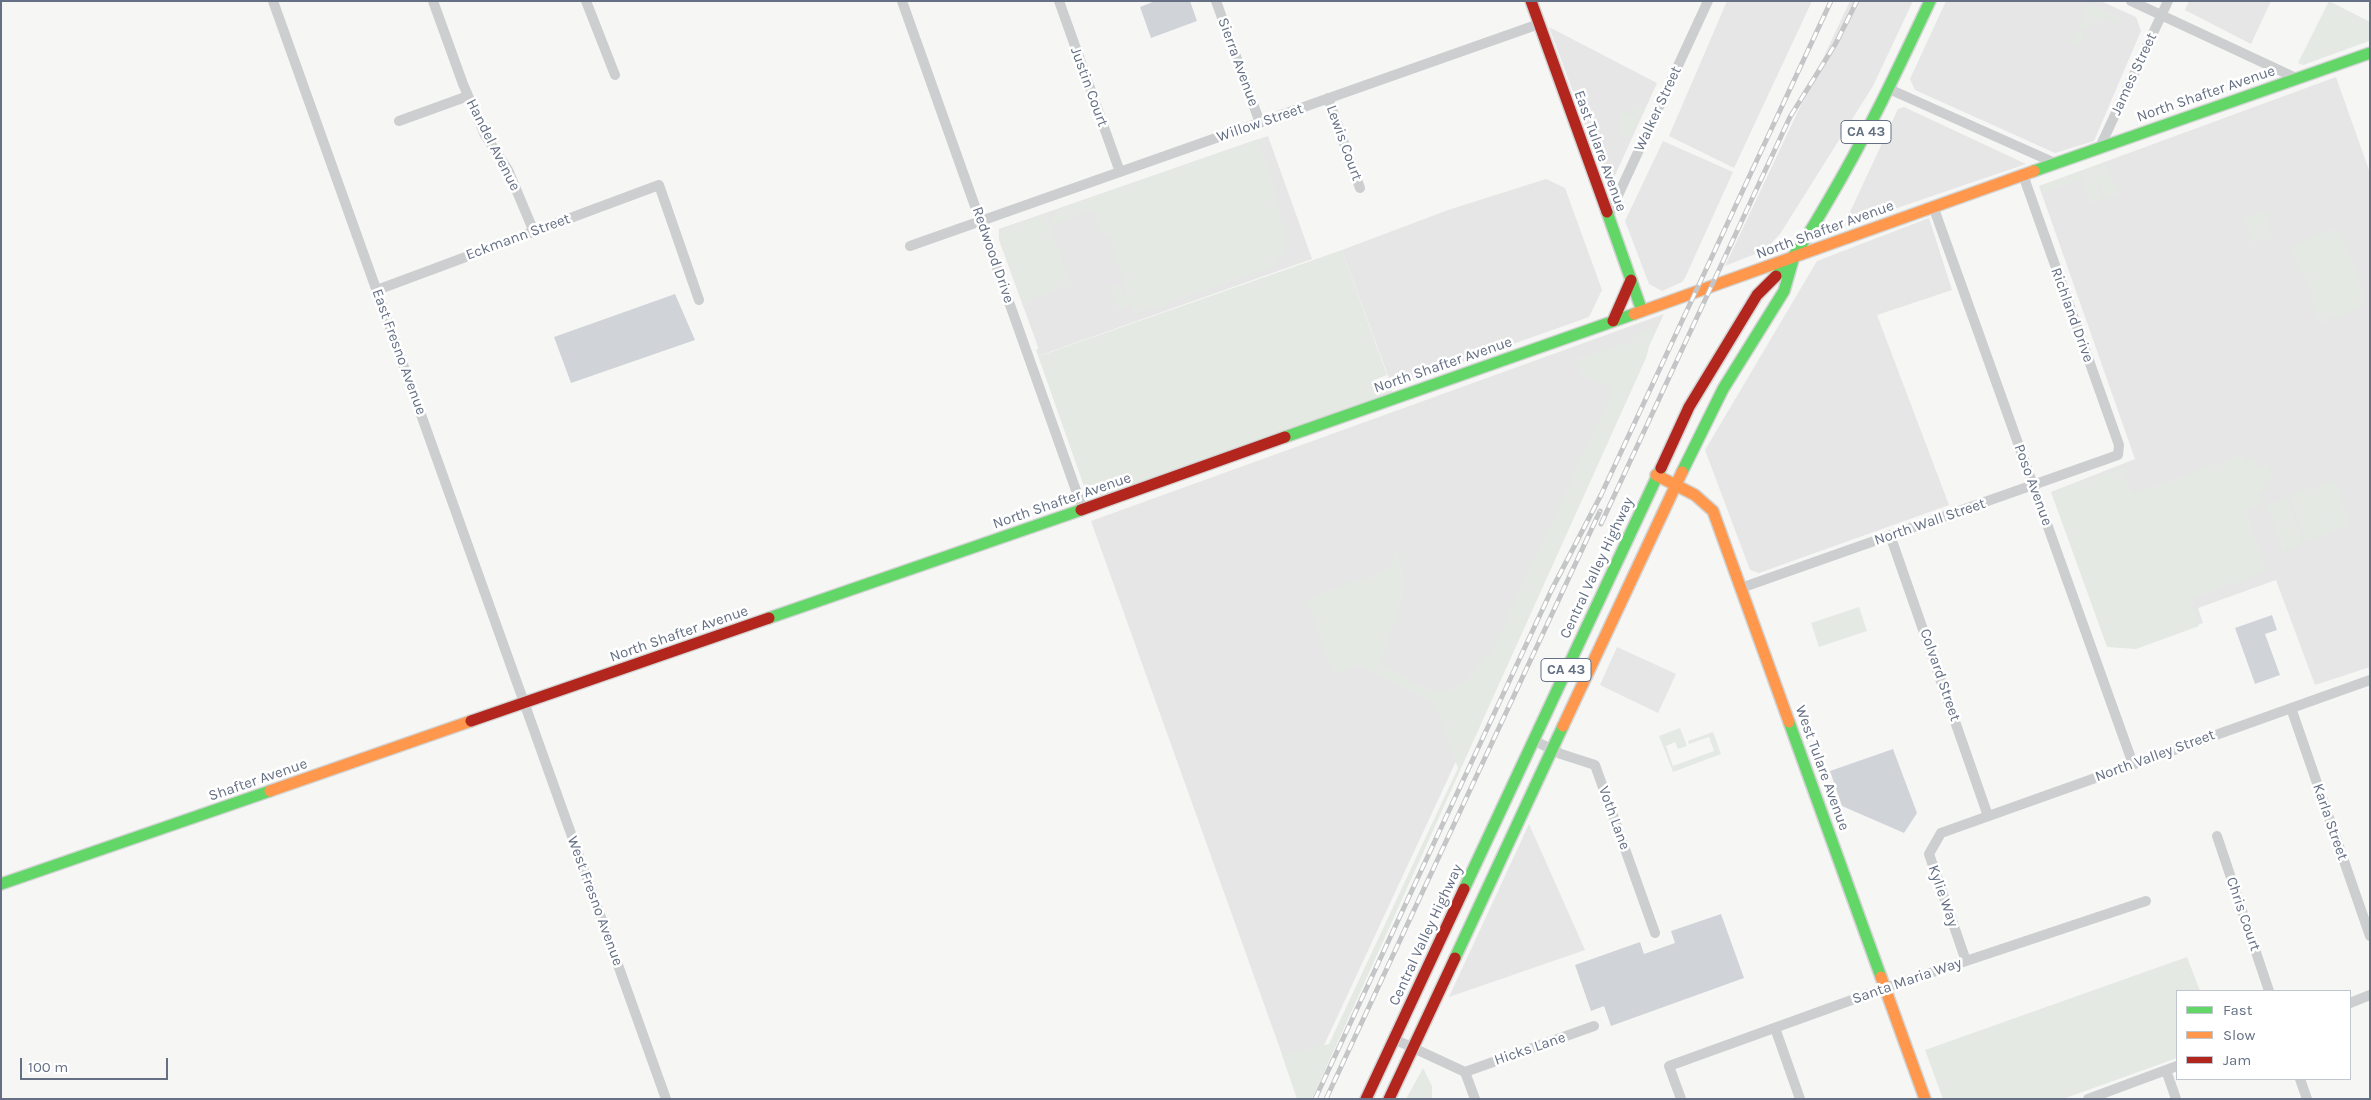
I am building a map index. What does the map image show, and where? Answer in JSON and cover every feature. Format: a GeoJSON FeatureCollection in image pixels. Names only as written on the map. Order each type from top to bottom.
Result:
{"type":"FeatureCollection","features":[{"type":"Feature","properties":{"kind":"main road","name":"East Tulare Avenue"},"geometry":{"type":"LineString","coordinates":[[1530,1],[1642,311]]}},
{"type":"Feature","properties":{"kind":"main road","name":"Central Valley Highway"},"geometry":{"type":"LineString","coordinates":[[1366,1099],[1656,475],[1704,380],[1752,303],[1794,258],[1841,180],[1889,89],[1930,1]]}},
{"type":"Feature","properties":{"kind":"main road","name":"North Shafter Avenue"},"geometry":{"type":"LineString","coordinates":[[525,703],[1083,510],[1794,258],[1933,206],[2370,53]]}},
{"type":"Feature","properties":{"kind":"main road","name":"Central Valley Highway"},"geometry":{"type":"LineString","coordinates":[[1388,1099],[1676,485],[1723,389],[1784,291],[1794,258]]}},
{"type":"Feature","properties":{"kind":"main road"},"geometry":{"type":"LineString","coordinates":[[1613,321],[1631,280]]}},
{"type":"Feature","properties":{"kind":"main road","name":"West Tulare Avenue"},"geometry":{"type":"LineString","coordinates":[[1656,475],[1703,500],[1713,511],[1925,1099]]}},
{"type":"Feature","properties":{"kind":"main road","name":"Shafter Avenue"},"geometry":{"type":"LineString","coordinates":[[1,884],[525,703]]}},
{"type":"Feature","properties":{"kind":"street","name":"East Fresno Avenue"},"geometry":{"type":"LineString","coordinates":[[273,1],[525,703]]}},
{"type":"Feature","properties":{"kind":"street","name":"Handel Avenue"},"geometry":{"type":"LineString","coordinates":[[434,1],[468,96],[485,135],[508,170],[534,232]]}},
{"type":"Feature","properties":{"kind":"street"},"geometry":{"type":"LineString","coordinates":[[586,1],[615,75]]}},
{"type":"Feature","properties":{"kind":"street","name":"Redwood Drive"},"geometry":{"type":"LineString","coordinates":[[902,1],[1083,510]]}},
{"type":"Feature","properties":{"kind":"street","name":"Justin Court"},"geometry":{"type":"LineString","coordinates":[[1059,1],[1120,172]]}},
{"type":"Feature","properties":{"kind":"street","name":"Sierra Avenue"},"geometry":{"type":"LineString","coordinates":[[1216,1],[1260,123]]}},
{"type":"Feature","properties":{"kind":"street","name":"Walker Street"},"geometry":{"type":"LineString","coordinates":[[1608,217],[1708,1]]}},
{"type":"Feature","properties":{"kind":"street"},"geometry":{"type":"LineString","coordinates":[[2132,1],[2296,78]]}},
{"type":"Feature","properties":{"kind":"street","name":"James Street"},"geometry":{"type":"LineString","coordinates":[[2100,148],[2168,1]]}},
{"type":"Feature","properties":{"kind":"street","name":"Willow Street"},"geometry":{"type":"LineString","coordinates":[[910,246],[1539,24]]}},
{"type":"Feature","properties":{"kind":"street"},"geometry":{"type":"LineString","coordinates":[[1889,89],[2055,163]]}},
{"type":"Feature","properties":{"kind":"street"},"geometry":{"type":"LineString","coordinates":[[399,121],[468,96]]}},
{"type":"Feature","properties":{"kind":"street","name":"Lewis Court"},"geometry":{"type":"LineString","coordinates":[[1328,98],[1360,188]]}},
{"type":"Feature","properties":{"kind":"street","name":"Richland Drive"},"geometry":{"type":"LineString","coordinates":[[2023,175],[2119,445],[2118,455]]}},
{"type":"Feature","properties":{"kind":"street","name":"Eckmann Street"},"geometry":{"type":"LineString","coordinates":[[376,290],[659,185],[699,300]]}},
{"type":"Feature","properties":{"kind":"street","name":"Poso Avenue"},"geometry":{"type":"LineString","coordinates":[[1933,206],[2134,764]]}},
{"type":"Feature","properties":{"kind":"street","name":"North Wall Street"},"geometry":{"type":"LineString","coordinates":[[1742,588],[2118,455]]}},
{"type":"Feature","properties":{"kind":"street","name":"Colvard Street"},"geometry":{"type":"LineString","coordinates":[[1890,535],[1988,816]]}},
{"type":"Feature","properties":{"kind":"street","name":"North Valley Street"},"geometry":{"type":"LineString","coordinates":[[1941,833],[2370,680]]}},
{"type":"Feature","properties":{"kind":"street","name":"West Fresno Avenue"},"geometry":{"type":"LineString","coordinates":[[525,703],[666,1099]]}},
{"type":"Feature","properties":{"kind":"street","name":"Karla Street"},"geometry":{"type":"LineString","coordinates":[[2291,708],[2370,936]]}},
{"type":"Feature","properties":{"kind":"street","name":"Voth Lane"},"geometry":{"type":"LineString","coordinates":[[1533,740],[1552,750],[1595,765],[1655,933]]}},
{"type":"Feature","properties":{"kind":"street","name":"Kylie Way"},"geometry":{"type":"LineString","coordinates":[[1941,833],[1929,854],[1966,961]]}},
{"type":"Feature","properties":{"kind":"street","name":"Chris Court"},"geometry":{"type":"LineString","coordinates":[[2217,836],[2269,990]]}},
{"type":"Feature","properties":{"kind":"street","name":"Santa Maria Way"},"geometry":{"type":"LineString","coordinates":[[1681,1099],[1669,1066],[1885,988],[2146,901]]}},
{"type":"Feature","properties":{"kind":"street"},"geometry":{"type":"LineString","coordinates":[[2351,1003],[2370,996]]}},
{"type":"Feature","properties":{"kind":"street","name":"Hicks Lane"},"geometry":{"type":"LineString","coordinates":[[1465,1072],[1594,1026]]}},
{"type":"Feature","properties":{"kind":"street"},"geometry":{"type":"LineString","coordinates":[[1775,1028],[1800,1099]]}},
{"type":"Feature","properties":{"kind":"street"},"geometry":{"type":"LineString","coordinates":[[1394,1038],[1465,1072],[1475,1099]]}},
{"type":"Feature","properties":{"kind":"street"},"geometry":{"type":"LineString","coordinates":[[2088,1099],[2176,1066]]}},
{"type":"Feature","properties":{"kind":"street"},"geometry":{"type":"LineString","coordinates":[[2166,1070],[2176,1099]]}},
{"type":"Feature","properties":{"kind":"street"},"geometry":{"type":"LineString","coordinates":[[2300,1080],[2307,1099]]}},
{"type":"Feature","properties":{"kind":"shaded area"},"geometry":{"type":"Polygon","coordinates":[[[1155,1],[1190,1],[1197,21],[1151,38],[1140,7],[1155,1]]]}},
{"type":"Feature","properties":{"kind":"shaded area"},"geometry":{"type":"Polygon","coordinates":[[[1727,1],[1812,1],[1734,168],[1669,136],[1727,1]]]}},
{"type":"Feature","properties":{"kind":"shaded area"},"geometry":{"type":"Polygon","coordinates":[[[1850,1],[1913,1],[1873,86],[1780,234],[1765,250],[1725,266],[1850,1]]]}},
{"type":"Feature","properties":{"kind":"shaded area"},"geometry":{"type":"Polygon","coordinates":[[[1946,1],[2101,1],[2136,17],[2141,31],[2094,141],[2055,153],[1915,90],[1910,79],[1946,1]]]}},
{"type":"Feature","properties":{"kind":"shaded area"},"geometry":{"type":"Polygon","coordinates":[[[2189,1],[2271,1],[2251,44],[2185,10],[2189,1]]]}},
{"type":"Feature","properties":{"kind":"shaded area"},"geometry":{"type":"Polygon","coordinates":[[[2329,1],[2370,22],[2369,41],[2303,65],[2298,63],[2329,1]]]}},
{"type":"Feature","properties":{"kind":"shaded area"},"geometry":{"type":"Polygon","coordinates":[[[2090,3],[2120,18],[2118,22],[2104,15],[2086,30],[2082,30],[2083,39],[2075,45],[2071,43],[2090,3]]]}},
{"type":"Feature","properties":{"kind":"shaded area"},"geometry":{"type":"Polygon","coordinates":[[[1549,27],[1657,83],[1612,182],[1605,178],[1549,27]]]}},
{"type":"Feature","properties":{"kind":"shaded area"},"geometry":{"type":"Polygon","coordinates":[[[2336,77],[2370,173],[2370,667],[2315,685],[2276,580],[2198,608],[2203,623],[2138,644],[2108,647],[2051,492],[2135,459],[2039,186],[2336,77]]]}},
{"type":"Feature","properties":{"kind":"shaded area"},"geometry":{"type":"Polygon","coordinates":[[[1638,107],[1644,109],[1630,139],[1621,134],[1620,111],[1634,116],[1638,107]]]}},
{"type":"Feature","properties":{"kind":"shaded area"},"geometry":{"type":"Polygon","coordinates":[[[1904,107],[2026,164],[1859,221],[1851,221],[1850,212],[1898,109],[1904,107]]]}},
{"type":"Feature","properties":{"kind":"shaded area"},"geometry":{"type":"Polygon","coordinates":[[[1268,136],[1312,259],[1041,355],[999,240],[999,229],[1268,136]]]}},
{"type":"Feature","properties":{"kind":"shaded area"},"geometry":{"type":"Polygon","coordinates":[[[1258,139],[1276,197],[1283,229],[1284,243],[1282,254],[1280,259],[1269,268],[1135,314],[1131,303],[1117,309],[1113,299],[1116,297],[1114,298],[1110,287],[1120,284],[1124,294],[1127,293],[1108,235],[1103,236],[1093,211],[1053,224],[1051,217],[1060,208],[1258,139]]]}},
{"type":"Feature","properties":{"kind":"shaded area"},"geometry":{"type":"Polygon","coordinates":[[[1663,141],[1733,172],[1685,278],[1682,282],[1662,291],[1649,284],[1625,221],[1663,141]]]}},
{"type":"Feature","properties":{"kind":"shaded area"},"geometry":{"type":"Polygon","coordinates":[[[2106,162],[2118,194],[2105,199],[2104,187],[2098,184],[2097,192],[2101,194],[2103,199],[2091,204],[2082,179],[2042,193],[2043,185],[2106,162]]]}},
{"type":"Feature","properties":{"kind":"shaded area"},"geometry":{"type":"Polygon","coordinates":[[[1546,179],[1565,188],[1602,290],[1589,317],[1392,387],[1342,250],[1448,210],[1546,179]]]}},
{"type":"Feature","properties":{"kind":"shaded area"},"geometry":{"type":"Polygon","coordinates":[[[2264,211],[2273,237],[2253,244],[2244,218],[2264,211]]]}},
{"type":"Feature","properties":{"kind":"shaded area"},"geometry":{"type":"Polygon","coordinates":[[[1045,214],[1072,285],[1030,300],[1025,308],[1000,240],[1000,233],[1005,228],[1045,214]]]}},
{"type":"Feature","properties":{"kind":"shaded area"},"geometry":{"type":"Polygon","coordinates":[[[1929,218],[1952,290],[1877,315],[1949,505],[1759,573],[1750,570],[1705,450],[1817,261],[1929,218]]]}},
{"type":"Feature","properties":{"kind":"shaded area"},"geometry":{"type":"Polygon","coordinates":[[[2335,229],[2341,233],[2366,300],[2363,307],[2320,323],[2310,297],[2313,294],[2292,248],[2294,244],[2335,229]]]}},
{"type":"Feature","properties":{"kind":"shaded area"},"geometry":{"type":"Polygon","coordinates":[[[1342,250],[1387,375],[1374,380],[1378,391],[1391,387],[1392,392],[1103,496],[1086,492],[1036,350],[1039,348],[1042,355],[1342,250]]]}},
{"type":"Feature","properties":{"kind":"shaded area"},"geometry":{"type":"Polygon","coordinates":[[[675,294],[695,340],[571,383],[554,337],[675,294]]]}},
{"type":"Feature","properties":{"kind":"shaded area"},"geometry":{"type":"Polygon","coordinates":[[[1664,314],[1299,1099],[1298,1099],[1091,521],[1664,314]]]}},
{"type":"Feature","properties":{"kind":"shaded area"},"geometry":{"type":"Polygon","coordinates":[[[1655,323],[1646,358],[1312,1099],[1297,1099],[1282,1055],[1329,1044],[1458,768],[1433,701],[1359,665],[1333,675],[1306,599],[1384,571],[1389,567],[1398,551],[1405,587],[1381,662],[1409,680],[1430,690],[1451,689],[1461,684],[1491,652],[1614,388],[1583,376],[1577,359],[1629,342],[1655,323]]]}},
{"type":"Feature","properties":{"kind":"shaded area"},"geometry":{"type":"Polygon","coordinates":[[[2243,454],[2246,462],[2255,459],[2258,468],[2267,464],[2273,478],[2263,482],[2266,490],[2258,493],[2260,501],[2257,502],[2258,506],[2246,511],[2266,572],[2190,599],[2199,626],[2136,649],[2107,647],[2053,497],[2057,491],[2123,468],[2133,494],[2243,454]]]}},
{"type":"Feature","properties":{"kind":"shaded area"},"geometry":{"type":"Polygon","coordinates":[[[2334,480],[2350,525],[2329,533],[2312,488],[2334,480]]]}},
{"type":"Feature","properties":{"kind":"shaded area"},"geometry":{"type":"Polygon","coordinates":[[[2311,488],[2328,533],[2306,541],[2290,496],[2311,488]]]}},
{"type":"Feature","properties":{"kind":"shaded area"},"geometry":{"type":"Polygon","coordinates":[[[2288,498],[2304,543],[2283,551],[2267,506],[2288,498]]]}},
{"type":"Feature","properties":{"kind":"shaded area"},"geometry":{"type":"Polygon","coordinates":[[[1859,607],[1867,631],[1819,647],[1811,623],[1859,607]]]}},
{"type":"Feature","properties":{"kind":"shaded area"},"geometry":{"type":"Polygon","coordinates":[[[2272,615],[2277,630],[2265,634],[2280,675],[2255,684],[2235,628],[2272,615]]]}},
{"type":"Feature","properties":{"kind":"shaded area"},"geometry":{"type":"Polygon","coordinates":[[[1617,647],[1676,674],[1658,713],[1600,685],[1617,647]]]}},
{"type":"Feature","properties":{"kind":"shaded area"},"geometry":{"type":"Polygon","coordinates":[[[1680,728],[1687,746],[1678,749],[1675,742],[1666,746],[1673,766],[1714,751],[1709,737],[1689,744],[1688,741],[1713,732],[1721,754],[1673,772],[1659,736],[1680,728]]]}},
{"type":"Feature","properties":{"kind":"shaded area"},"geometry":{"type":"Polygon","coordinates":[[[1893,749],[1917,813],[1904,833],[1842,806],[1830,771],[1893,749]]]}},
{"type":"Feature","properties":{"kind":"shaded area"},"geometry":{"type":"Polygon","coordinates":[[[1529,824],[1585,950],[1449,997],[1529,824]]]}},
{"type":"Feature","properties":{"kind":"shaded area"},"geometry":{"type":"Polygon","coordinates":[[[1721,914],[1744,978],[1611,1026],[1604,1006],[1591,1011],[1575,965],[1640,942],[1644,954],[1675,943],[1671,931],[1721,914]]]}},
{"type":"Feature","properties":{"kind":"shaded area"},"geometry":{"type":"Polygon","coordinates":[[[2187,957],[2200,990],[2176,990],[2176,1058],[2063,1099],[1943,1099],[1925,1050],[2187,957]]]}},
{"type":"Feature","properties":{"kind":"shaded area"},"geometry":{"type":"Polygon","coordinates":[[[1423,1068],[1432,1086],[1432,1099],[1406,1099],[1423,1068]]]}},
{"type":"Feature","properties":{"kind":"railway"},"geometry":{"type":"LineString","coordinates":[[1315,1099],[1552,589],[1601,495],[1831,1]]}},
{"type":"Feature","properties":{"kind":"railway"},"geometry":{"type":"LineString","coordinates":[[1601,524],[1790,117],[1836,43],[1857,1]]}},
{"type":"Feature","properties":{"kind":"railway"},"geometry":{"type":"LineString","coordinates":[[1326,1099],[1600,511]]}},
{"type":"Feature","properties":{"kind":"traffic: fast"},"geometry":{"type":"LineString","coordinates":[[1776,276],[1804,240],[1842,177],[1930,1]]}},
{"type":"Feature","properties":{"kind":"traffic: fast"},"geometry":{"type":"LineString","coordinates":[[2034,171],[2370,53]]}},
{"type":"Feature","properties":{"kind":"traffic: fast"},"geometry":{"type":"LineString","coordinates":[[1607,212],[1642,311]]}},
{"type":"Feature","properties":{"kind":"traffic: fast"},"geometry":{"type":"LineString","coordinates":[[1682,472],[1723,389],[1784,291],[1793,260]]}},
{"type":"Feature","properties":{"kind":"traffic: fast"},"geometry":{"type":"LineString","coordinates":[[1285,437],[1634,314]]}},
{"type":"Feature","properties":{"kind":"traffic: fast"},"geometry":{"type":"LineString","coordinates":[[1464,889],[1661,468]]}},
{"type":"Feature","properties":{"kind":"traffic: fast"},"geometry":{"type":"LineString","coordinates":[[769,618],[1081,510]]}},
{"type":"Feature","properties":{"kind":"traffic: fast"},"geometry":{"type":"LineString","coordinates":[[1789,722],[1881,977]]}},
{"type":"Feature","properties":{"kind":"traffic: fast"},"geometry":{"type":"LineString","coordinates":[[1455,958],[1563,726]]}},
{"type":"Feature","properties":{"kind":"traffic: fast"},"geometry":{"type":"LineString","coordinates":[[1,884],[270,791]]}},
{"type":"Feature","properties":{"kind":"traffic: slow"},"geometry":{"type":"LineString","coordinates":[[1634,314],[2034,171]]}},
{"type":"Feature","properties":{"kind":"traffic: slow"},"geometry":{"type":"LineString","coordinates":[[1563,726],[1682,472]]}},
{"type":"Feature","properties":{"kind":"traffic: slow"},"geometry":{"type":"LineString","coordinates":[[1656,475],[1695,495],[1713,511],[1789,722]]}},
{"type":"Feature","properties":{"kind":"traffic: slow"},"geometry":{"type":"LineString","coordinates":[[270,791],[471,721]]}},
{"type":"Feature","properties":{"kind":"traffic: slow"},"geometry":{"type":"LineString","coordinates":[[1881,977],[1925,1099]]}},
{"type":"Feature","properties":{"kind":"traffic: jam"},"geometry":{"type":"LineString","coordinates":[[1531,1],[1607,212]]}},
{"type":"Feature","properties":{"kind":"traffic: jam"},"geometry":{"type":"LineString","coordinates":[[1661,468],[1689,407],[1757,295],[1776,276]]}},
{"type":"Feature","properties":{"kind":"traffic: jam"},"geometry":{"type":"LineString","coordinates":[[1613,321],[1631,280]]}},
{"type":"Feature","properties":{"kind":"traffic: jam"},"geometry":{"type":"LineString","coordinates":[[1081,510],[1285,437]]}},
{"type":"Feature","properties":{"kind":"traffic: jam"},"geometry":{"type":"LineString","coordinates":[[471,721],[769,618]]}},
{"type":"Feature","properties":{"kind":"traffic: jam"},"geometry":{"type":"LineString","coordinates":[[1366,1099],[1464,889]]}},
{"type":"Feature","properties":{"kind":"traffic: jam"},"geometry":{"type":"LineString","coordinates":[[1389,1099],[1455,958]]}}]}
